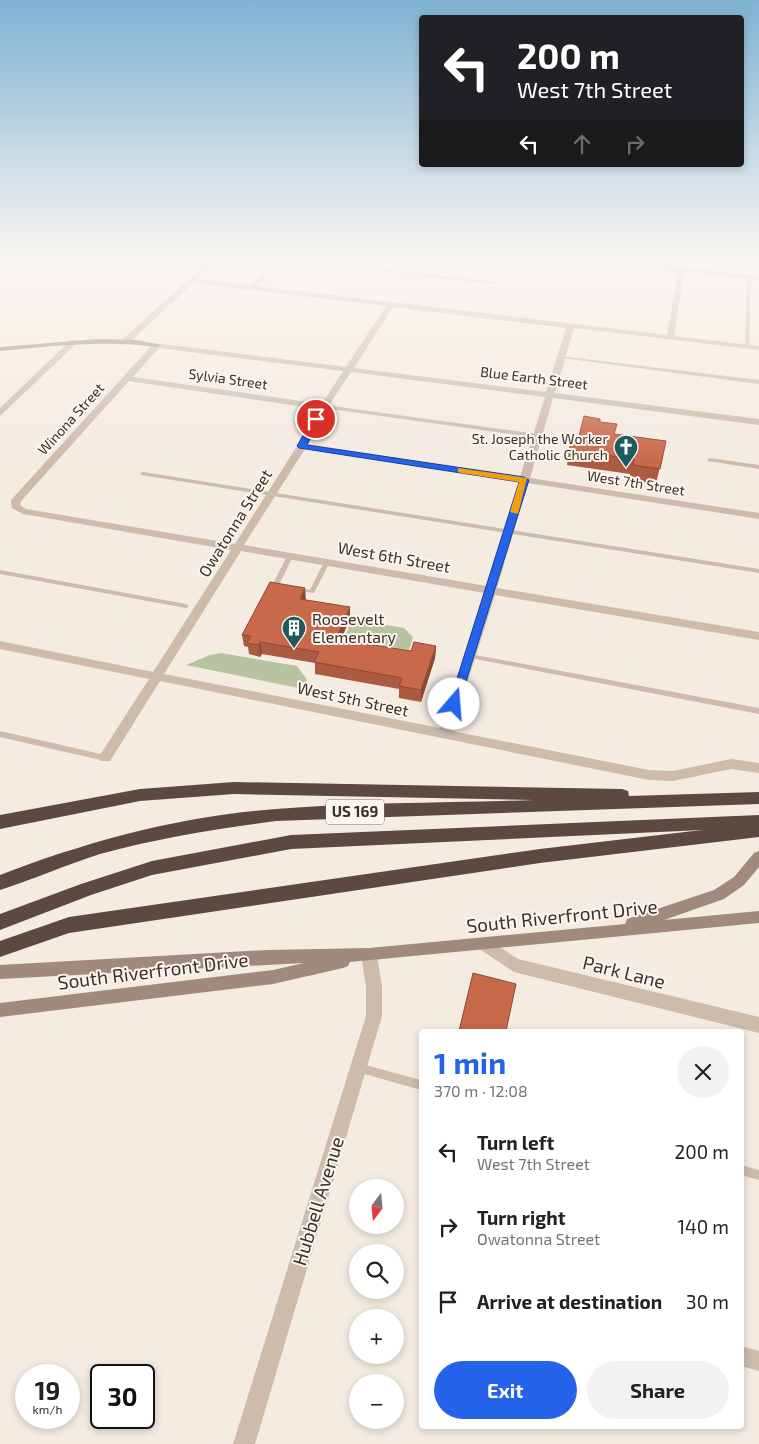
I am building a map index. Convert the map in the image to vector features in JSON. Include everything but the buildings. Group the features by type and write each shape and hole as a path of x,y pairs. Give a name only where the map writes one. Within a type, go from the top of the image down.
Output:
{"highway":[{"path":"0,822 140,795 234,788 616,794 700,802"},
{"name":"US 169","path":"0,883 86,850 138,836 223,821 276,815 700,802 759,798"},
{"name":"US 169","path":"0,922 87,889 152,868 291,842 713,829 759,821"},
{"path":"0,949 69,925 713,829 759,830"}],"main road":[{"path":"0,349 74,342 127,340 157,344"},
{"path":"606,932 719,895 739,881 759,857"},
{"name":"South Riverfront Drive","path":"0,972 267,957 369,955 759,917"},
{"name":"South Riverfront Drive","path":"0,1010 273,977 369,955"}],"street":[{"path":"127,340 141,327"},
{"name":"Owatonna Street","path":"105,758 302,446 316,419 376,327"},
{"path":"444,735 509,532 570,327"},
{"path":"583,327 759,348"},
{"path":"670,337 672,327"},
{"path":"0,413 74,342"},
{"name":"Blue Earth Street","path":"157,344 759,422"},
{"name":"Winona Street","path":"23,511 15,506 16,500 157,344"},
{"name":"Sylvia Street","path":"126,378 325,407"},
{"name":"West 7th Street","path":"302,446 759,516"},
{"name":"West 6th Street","path":"23,511 759,636"},
{"name":"West 5th Street","path":"0,645 649,775 680,775 731,764 759,768"},
{"name":"Park Lane","path":"486,945 514,965 755,1024"},
{"name":"Hubbell Avenue","path":"244,1444 374,1016 374,987 369,955"},
{"path":"744,1357 759,1362"}],"lane":[{"path":"746,346 747,327"},
{"path":"562,357 759,382"},
{"path":"325,407 538,436"},
{"path":"710,460 759,467"},
{"path":"143,474 759,571"},
{"path":"290,556 275,586 312,592 327,562"},
{"path":"0,572 186,606"},
{"path":"470,656 759,711"},
{"path":"0,734 105,758"},
{"path":"358,1068 419,1084"},
{"path":"744,1171 759,1175"}],"green space":[{"path":"352,619 404,628 413,637 409,650 344,639"},
{"path":"221,653 297,666 307,680 303,689 186,665 210,655"}],"slow traffic":[{"path":"461,470 524,480 515,512"}],"place":[{"name":"St. Joseph the Worker Catholic Church","path":"626,468"},
{"name":"Roosevelt Elementary","path":"294,649"}],"route":[{"path":"316,419 302,446 524,480 454,704"}]}
